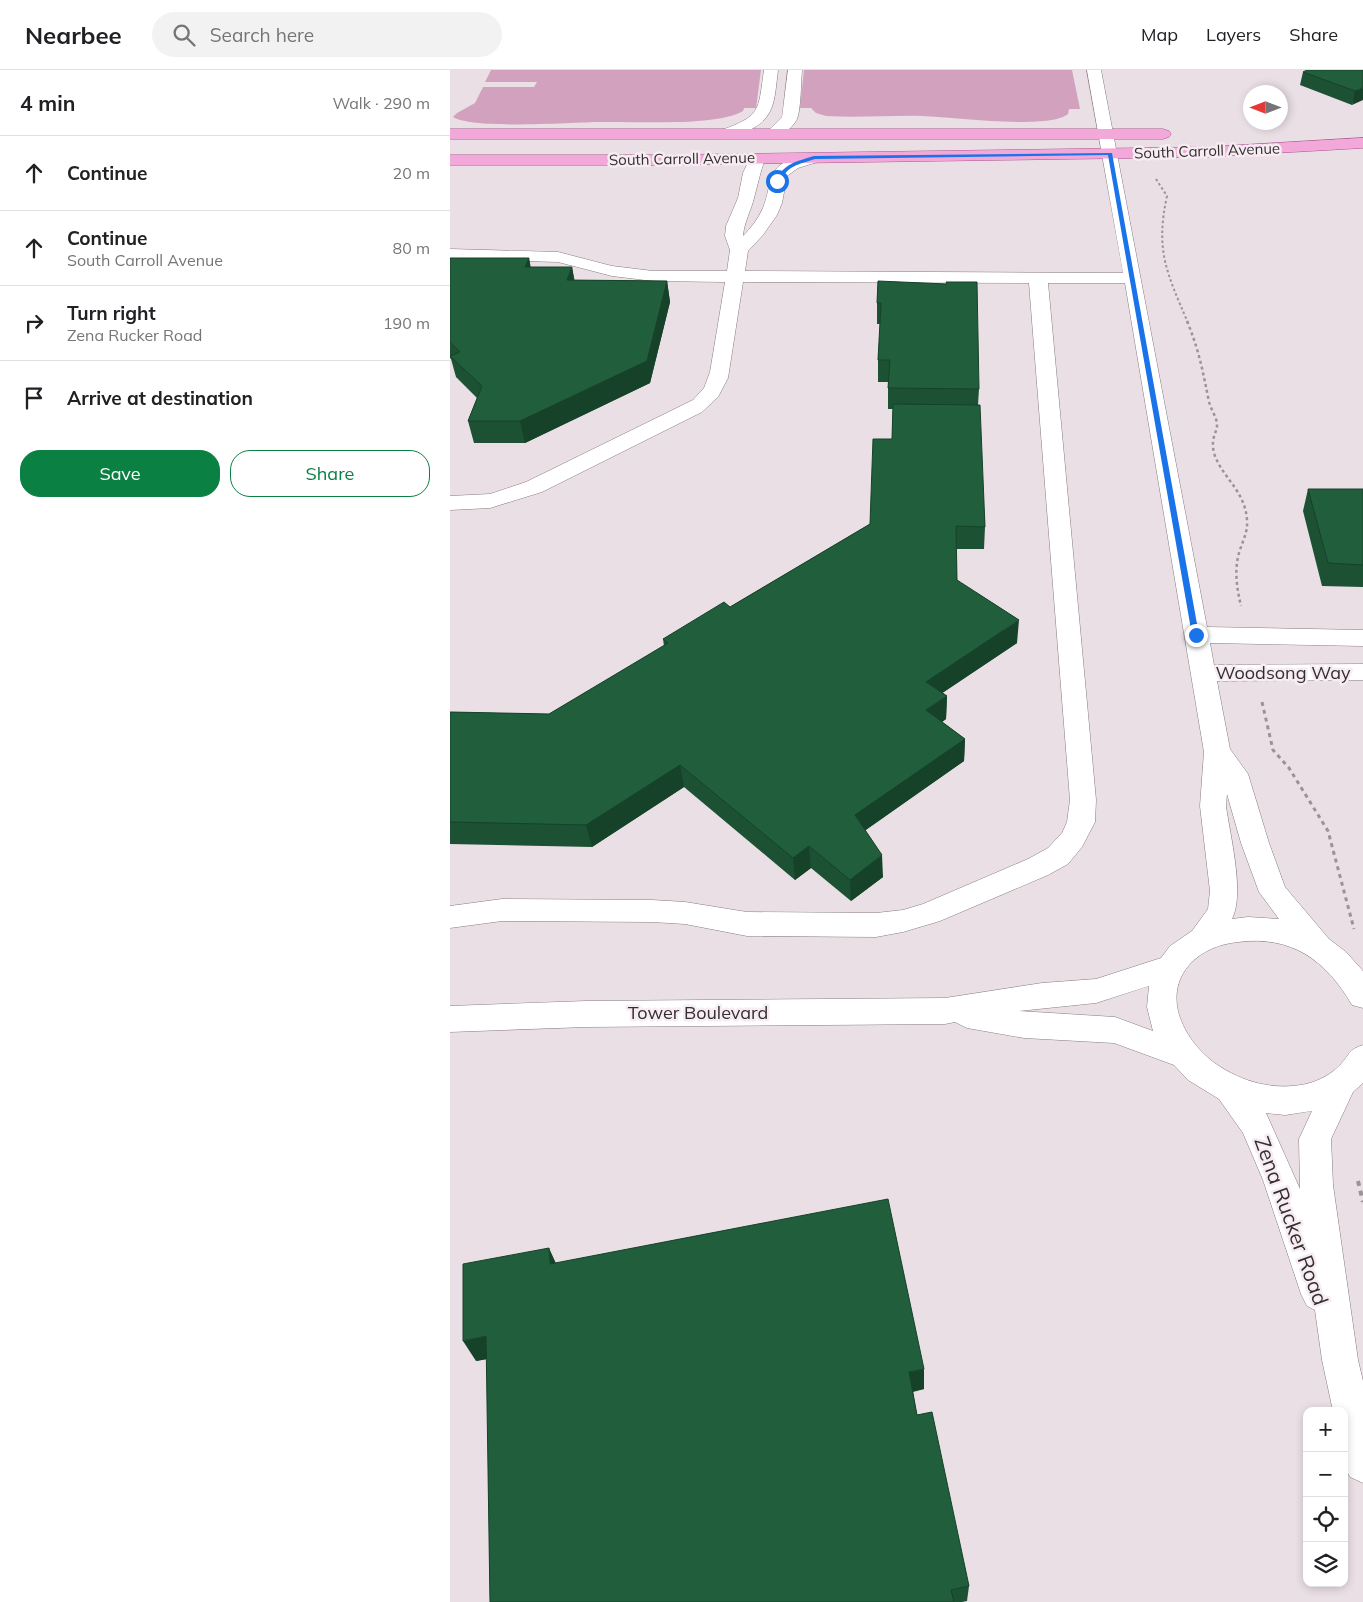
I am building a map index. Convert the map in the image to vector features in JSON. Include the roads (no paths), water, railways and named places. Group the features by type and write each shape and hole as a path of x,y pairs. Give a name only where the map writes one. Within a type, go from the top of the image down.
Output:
{"main road":[{"path":"614,160 734,147 753,142 774,133"},
{"name":"South Carroll Avenue","path":"1258,134 1363,133"},
{"name":"South Carroll Avenue","path":"450,134 912,134 1108,144 1206,152 1363,143"},
{"path":"757,159 764,153 784,143 808,138 912,134"},
{"name":"South Carroll Avenue","path":"450,160 814,158 1108,144 1181,134"}],"street":[{"path":"725,134 760,120 765,111 771,70"},
{"path":"774,133 790,118 795,70"},
{"path":"1094,70 1217,752 1214,806 1224,891 1222,911 1204,937"},
{"path":"739,250 758,229 771,210 777,181 782,172 790,165 814,158"},
{"path":"450,503 490,501 534,487 695,408 709,397 717,385 720,372 739,250 734,236 735,226 746,198 751,173 757,159"},
{"path":"450,254 558,257 612,271 643,276 1133,278"},
{"path":"450,917 502,910 652,910 684,913 747,924 876,925 903,921 930,913 1038,867 1058,856 1072,840 1081,822 1083,800 1038,278"},
{"name":"Woodsong Way","path":"1196,635 1363,638"},
{"name":"Woodsong Way","path":"1202,673 1363,672"},
{"path":"1217,752 1235,774 1255,843 1273,892 1320,948 1355,981 1363,996"},
{"path":"1320,948 1298,937 1274,930 1250,928 1227,930 1204,937 1185,950 1171,967 1163,986 1162,1009 1168,1032 1183,1054 1204,1074 1230,1089 1259,1098 1290,1101 1317,1096 1341,1084 1359,1067 1363,1058"},
{"name":"Tower Boulevard","path":"450,1019 586,1014 945,1012 1042,995 1096,991 1171,967"},
{"name":"Tower Boulevard","path":"945,1012 1024,1025 1115,1030 1183,1054"},
{"name":"Zena Rucker Road","path":"1341,1084 1315,1139 1316,1185 1340,1360 1363,1464"},
{"name":"Zena Rucker Road","path":"1230,1089 1255,1124 1280,1180 1340,1360"}]}
